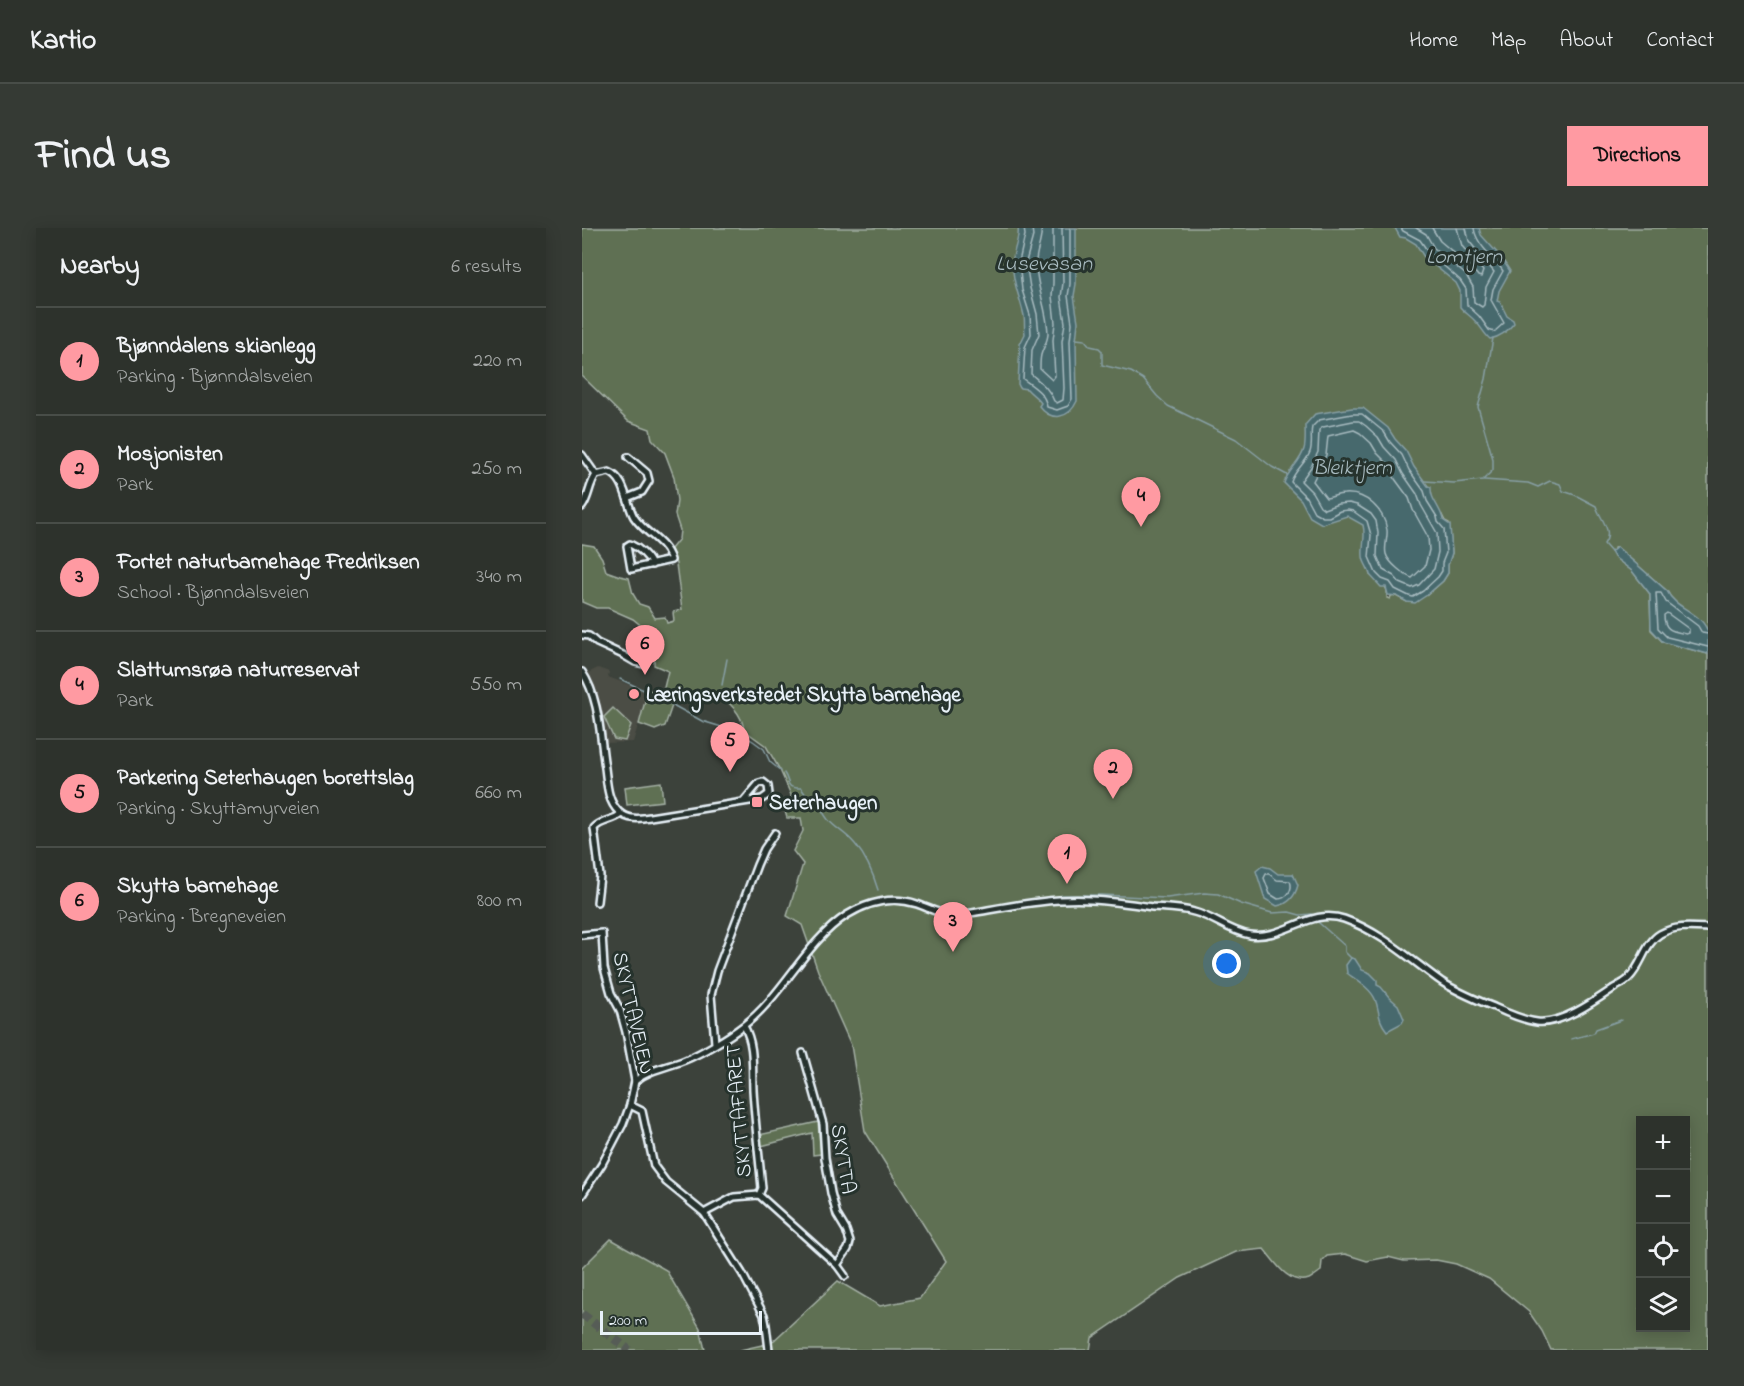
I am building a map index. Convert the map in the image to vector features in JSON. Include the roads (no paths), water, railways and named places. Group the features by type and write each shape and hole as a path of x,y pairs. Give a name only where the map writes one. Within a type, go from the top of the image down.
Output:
{"street":[{"path":"582,455 596,475"},
{"path":"627,498 642,492 649,481 647,473 628,457"},
{"path":"582,507 596,475 606,472 615,474 631,512 637,521 664,546 671,560 652,565 632,569 626,550 630,544 649,559 652,565"},
{"path":"582,635 589,636 597,643 643,664"},
{"path":"582,672 594,700 610,796 614,807 621,814 641,819 743,802 765,798 770,792 768,786 763,782 759,783 743,802"},
{"path":"597,902 600,876 594,828 621,814"},
{"path":"715,1043 711,995 717,971 757,865 764,849 776,833"},
{"path":"635,1082 643,1075 688,1059 744,1026 775,994 833,925 865,906 880,901 896,900 915,903 935,913 949,915 1059,900 1098,900 1191,910 1237,932 1255,936 1319,916 1334,916 1368,930 1461,993 1514,1016 1539,1022 1554,1020 1571,1013 1629,978 1653,939 1662,932 1679,927 1708,928"},
{"name":"SKYTTAVEIEN","path":"582,935 602,933 604,968 626,1032 635,1082 630,1104 610,1148 582,1195"},
{"name":"SKYTTAFARET","path":"744,1026 748,1034 753,1064 762,1188 759,1195"},
{"name":"SKYTTA","path":"803,1053 823,1124 825,1158 831,1193 837,1215 850,1242 837,1265"},
{"path":"630,1104 642,1111 652,1159 660,1175 704,1214 742,1273 758,1302 766,1324 769,1350"},
{"name":"SKYTTAFARET","path":"704,1214 734,1197 759,1195 837,1265 845,1276"}],"water":[{"name":"Lusevasan","path":"1018,228 1076,228 1074,296 1078,322 1077,401 1065,415 1054,416 1044,411 1039,406 1041,403 1038,399 1027,389 1020,388 1018,384 1020,344 1025,334 1024,316 1013,267"},
{"name":"Lomtjern","path":"1395,228 1479,228 1481,235 1510,271 1499,291 1497,301 1500,302 1507,316 1513,320 1512,326 1490,339 1460,307 1460,291 1456,283 1424,257 1416,244 1400,237"},
{"name":"Bleiktjern","path":"1363,408 1388,428 1406,451 1414,467 1431,487 1432,496 1443,520 1450,525 1452,553 1448,573 1443,581 1415,603 1388,595 1386,587 1381,587 1370,575 1363,559 1363,525 1347,516 1322,524 1310,517 1301,500 1284,483 1302,454 1305,444 1305,425 1315,414"},
{"path":"1617,547 1667,591 1676,602 1701,621 1708,633 1708,654 1663,642 1651,629 1650,594 1632,571 1614,557 1611,552"},
{"path":"1262,866 1278,874 1293,874 1298,885 1288,902 1277,906 1265,899 1256,871"},
{"path":"1351,958 1355,959 1362,970 1370,973 1377,980 1377,985 1398,1005 1404,1019 1402,1023 1387,1031 1373,995 1347,973 1346,965"}],"waterway":[{"path":"1425,481 1454,483 1483,480 1493,470 1493,459 1478,407 1486,379 1493,338"},
{"path":"1076,339 1085,340 1090,346 1099,348 1102,351 1102,365 1131,372 1143,379 1168,406 1236,439 1272,467 1287,475"},
{"path":"1484,480 1528,483 1538,487 1550,481 1560,484 1563,491 1596,506 1608,534 1604,544 1611,552"},
{"path":"722,685 727,659"},
{"path":"620,679 665,702"},
{"path":"669,703 702,721 735,731 753,741 764,749 770,762 781,771"},
{"path":"784,773 790,786 801,788 806,795 819,801 830,822 855,844 869,866 878,890"},
{"path":"1062,895 1167,898 1204,893 1218,894 1272,913 1312,914"},
{"path":"1317,920 1345,946 1345,952 1351,958"},
{"path":"1571,1039 1594,1033 1596,1029 1621,1020"}],"tunnel":[{"path":"582,1314 629,1350"}],"place":[{"name":"Slattumsrøa naturreservat","path":"1141,527"},
{"name":"Skytta barnehage","path":"645,675"},
{"name":"Læringsverkstedet Skytta barnehage","path":"634,694"},
{"name":"Parkering Seterhaugen borettslag","path":"730,772"},
{"name":"Mosjonisten","path":"1113,799"},
{"name":"Seterhaugen","path":"757,802"},
{"name":"Bjønndalens skianlegg","path":"1067,884"},
{"name":"Fortet naturbarnehage Fredriksen","path":"953,952"}]}
